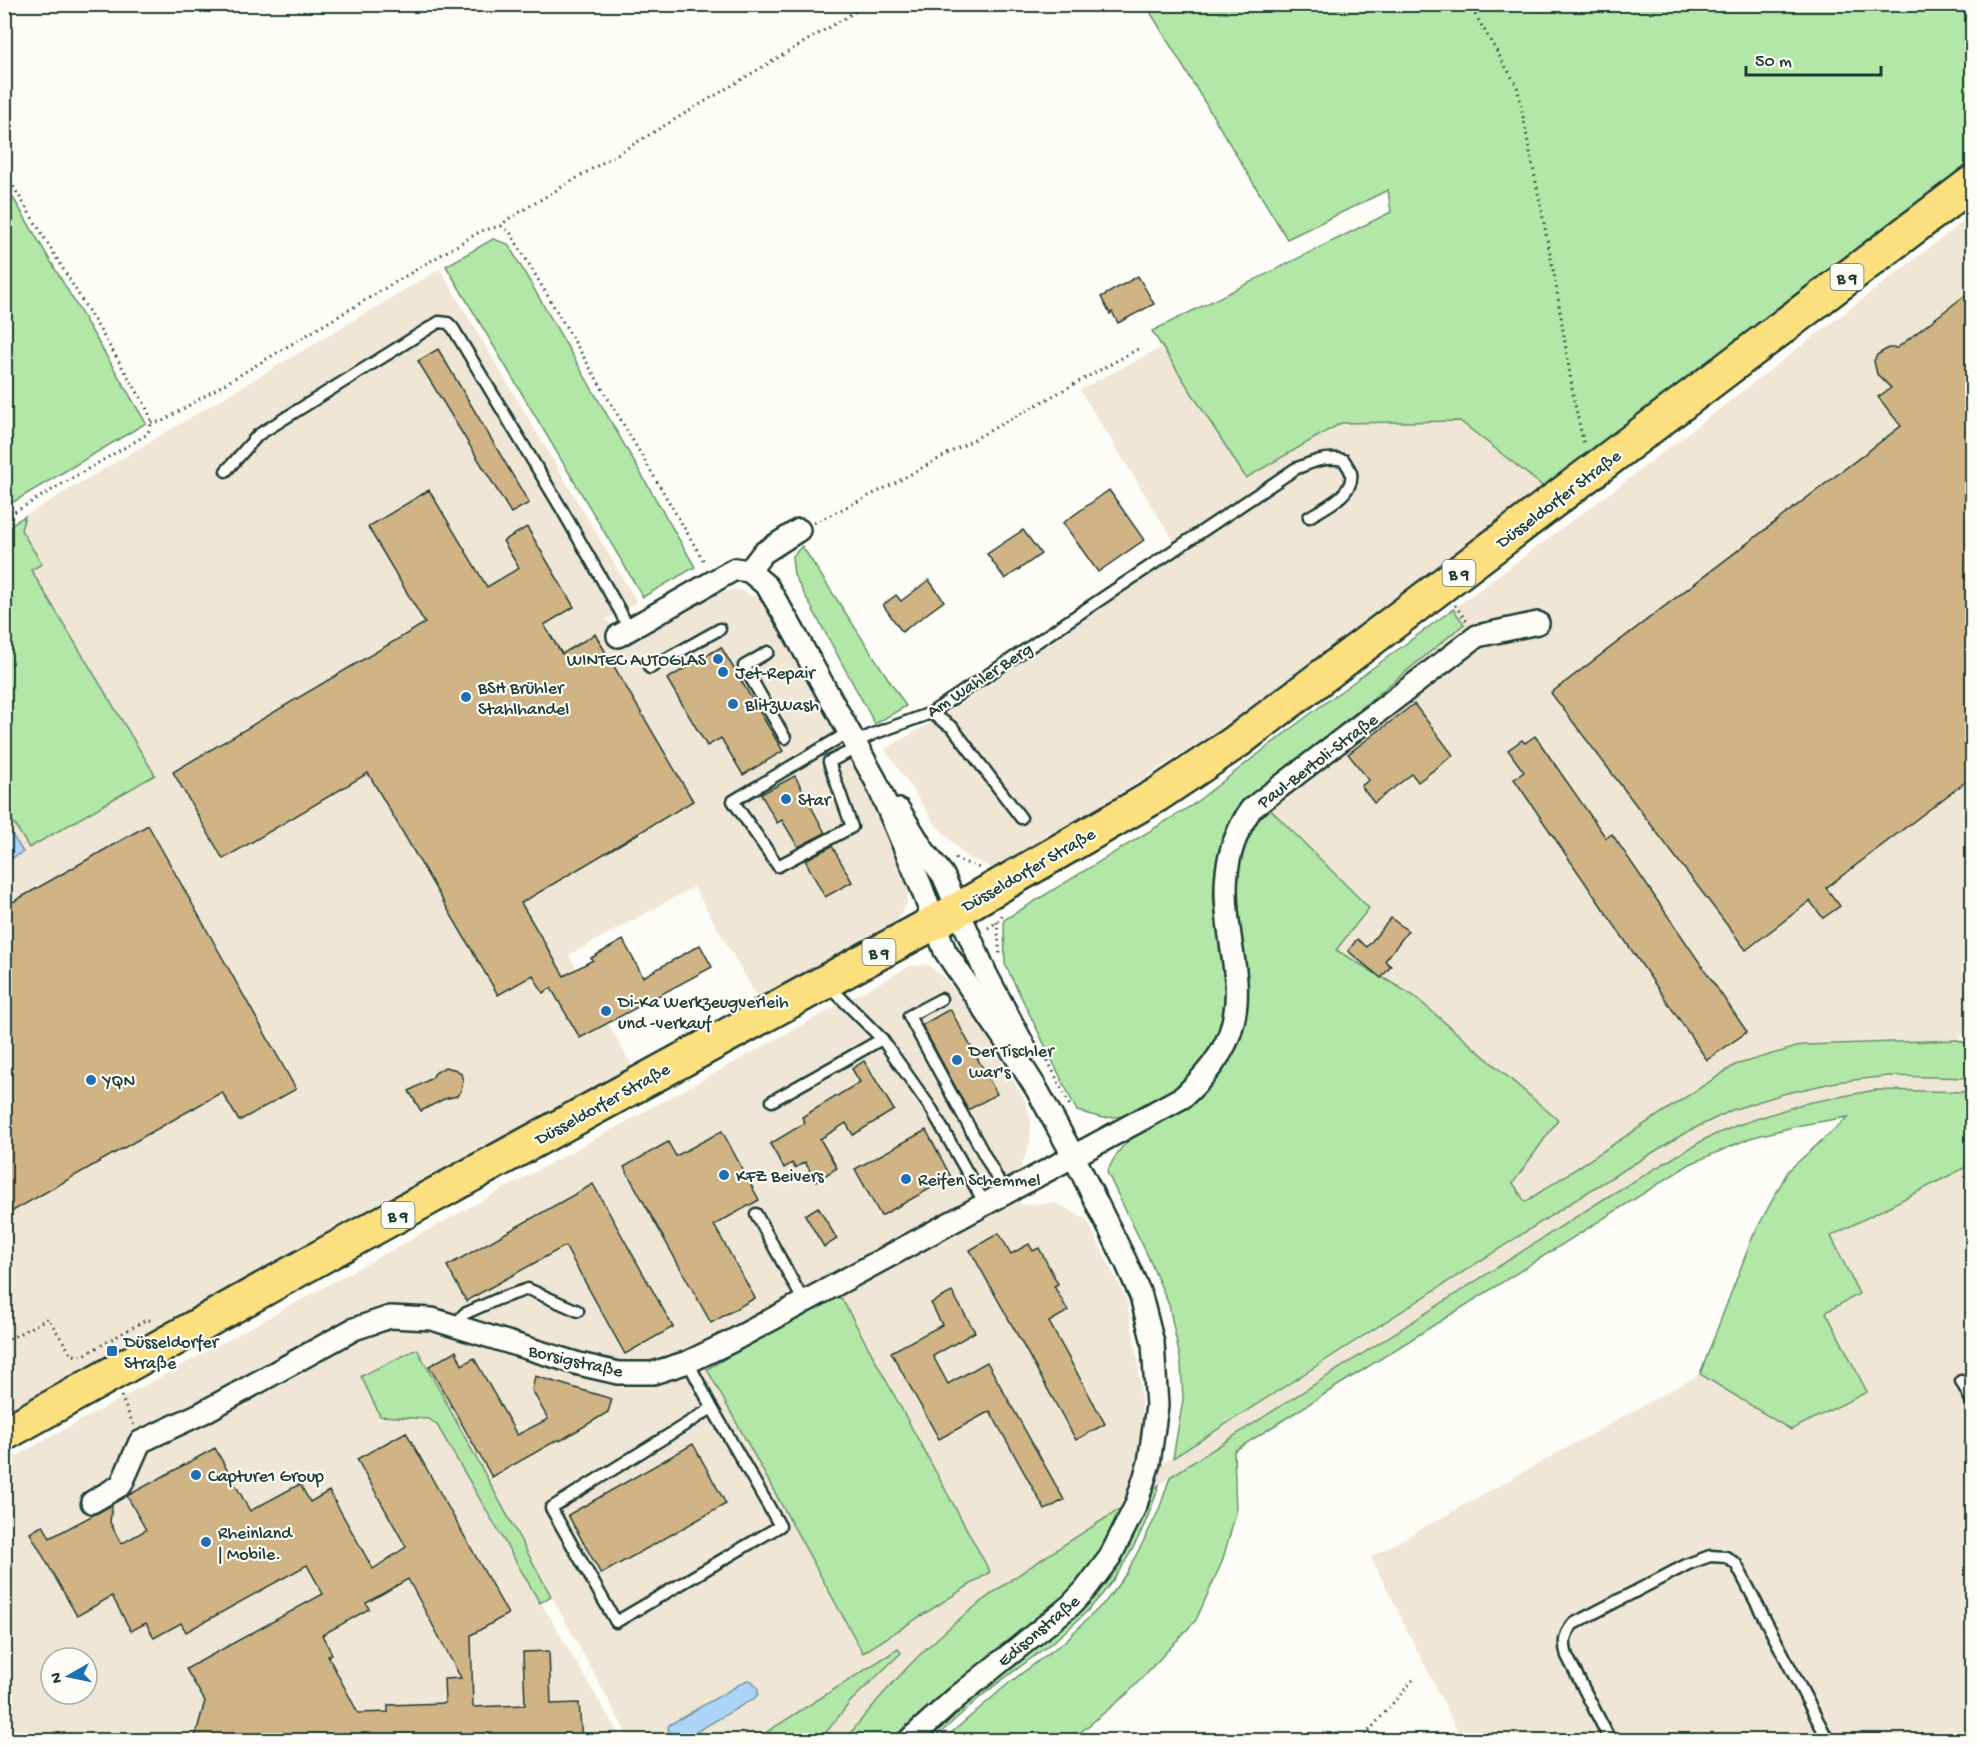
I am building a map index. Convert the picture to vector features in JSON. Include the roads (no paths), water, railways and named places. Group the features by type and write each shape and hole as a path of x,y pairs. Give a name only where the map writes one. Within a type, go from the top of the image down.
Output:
{"main road":[{"name":"Düsseldorfer Straße","path":"4,1434 994,889 1157,795 1236,742 1972,183"}],"street":[{"path":"749,571 763,553 799,530"},
{"path":"623,633 735,569 749,571 767,586 876,781 921,886 946,915"},
{"name":"Paul-Bertoli-Straße","path":"1082,1152 1183,1097 1200,1081 1224,1045 1233,1024 1237,999 1225,880 1231,847 1251,810 1477,636 1538,623"},
{"path":"876,781 902,814 924,851 943,875 946,915"},
{"name":"Edisonstraße","path":"946,915 945,951 1036,1088 1082,1152"},
{"name":"Edisonstraße","path":"909,1740 957,1697 1056,1618 1085,1590 1110,1557 1144,1485 1155,1433 1157,1406 1153,1343 1141,1296 1082,1152 969,938 946,915"},
{"name":"Borsigstraße","path":"92,1502 121,1485 140,1442 202,1413 333,1340 374,1321 390,1317 432,1319 579,1364 618,1373 653,1373 688,1362 730,1342 1082,1152"}],"lane":[{"path":"226,471 258,435 439,322 448,323 561,507 620,611 623,633"},
{"name":"Am Wahler Berg","path":"854,741 931,713 1295,469 1317,460 1332,458 1344,460 1350,472 1349,488 1309,517"},
{"path":"650,668 720,629"},
{"path":"768,652 744,666 785,738"},
{"path":"931,713 953,728 1021,818"},
{"path":"854,741 829,762 852,827 778,866 733,801 854,741"},
{"path":"825,982 882,1039 932,1110 985,1204"},
{"path":"941,999 909,1016 1005,1194"},
{"path":"772,1101 882,1039"},
{"path":"756,1214 804,1302"},
{"path":"454,1327 465,1314 528,1289 578,1311"},
{"path":"688,1362 780,1526 616,1622 551,1508 712,1408"},
{"path":"1961,1381 1972,1402"},
{"path":"1610,1740 1567,1656 1563,1644 1567,1632 1573,1624 1688,1564 1710,1556 1726,1557 1736,1564 1828,1740"}],"water":[{"path":"4,822 23,852 5,862 4,862"},
{"path":"747,1680 752,1681 758,1689 755,1698 682,1740 673,1740 668,1729 669,1725"}],"place":[{"name":"WINTEC AUTOGLAS","path":"718,659"},
{"name":"Jet-Repair","path":"723,672"},
{"name":"BSH Brühler Stahlhandel","path":"466,697"},
{"name":"BlitzWash","path":"733,704"},
{"name":"Star","path":"786,799"},
{"name":"Di-Ka Werkzeugverleih und -verkauf","path":"606,1011"},
{"name":"Der Tischler war's","path":"957,1060"},
{"name":"YQN","path":"91,1080"},
{"name":"KFZ Beivers","path":"724,1175"},
{"name":"Reifen Schemmel","path":"906,1179"},
{"name":"Düsseldorfer Straße","path":"112,1351"},
{"name":"Capture1 Group","path":"196,1475"},
{"name":"Rheinland | Mobile.","path":"206,1542"}]}
